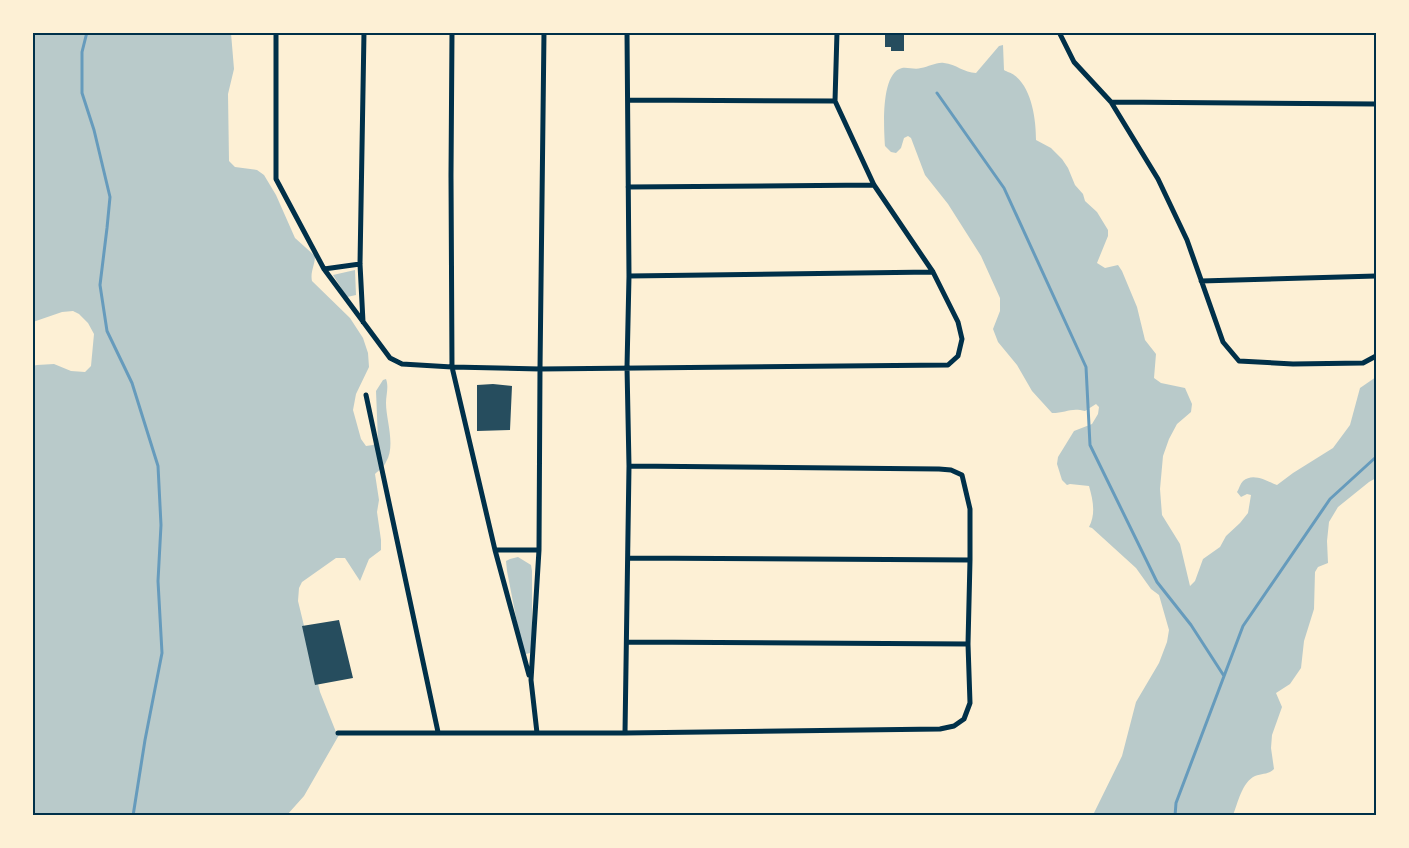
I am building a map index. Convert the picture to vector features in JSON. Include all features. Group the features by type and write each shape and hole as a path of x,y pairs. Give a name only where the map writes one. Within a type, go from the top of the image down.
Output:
{"street":[{"path":"276,32 276,179 324,270 390,358 402,364 452,368 948,365 958,356 962,339 958,322 933,272 874,185 835,101 837,32"},
{"path":"363,323 360,264 364,32"},
{"path":"452,32 452,368 494,550 531,680 537,733"},
{"path":"531,680 539,550 544,32"},
{"path":"625,733 629,558 627,32"},
{"path":"1059,32 1074,62 1111,102 1158,178 1186,240 1223,342 1239,361 1293,364 1363,363 1376,356"},
{"path":"628,100 835,101"},
{"path":"1111,102 1376,104"},
{"path":"628,187 874,185"},
{"path":"324,270 360,264"},
{"path":"629,276 933,272"},
{"path":"1201,281 1376,276"},
{"path":"366,395 438,732"},
{"path":"338,733 625,733 940,729 954,726 964,719 970,703 968,644 970,509 962,475 951,470 939,469 629,466"},
{"path":"494,550 539,550"},
{"path":"629,558 970,560"},
{"path":"626,642 968,644"}],"shaded area":[{"path":"33,33 231,33 234,69 228,94 229,161 235,167 257,170 264,175 276,195 295,238 315,256 312,281 350,318 363,338 368,353 369,367 356,394 353,410 361,439 366,446 373,445 378,441 376,391 383,380 386,379 387,382 386,410 390,433 389,456 383,467 375,474 379,500 377,512 381,550 369,559 360,581 345,558 336,558 302,582 299,588 298,601 320,692 336,732 339,735 304,796 287,815 33,815 32,366 54,364 71,371 85,372 91,366 94,334 88,323 73,311 62,312 33,322"},
{"path":"1003,45 1004,70 1013,74 1020,81 1029,96 1034,114 1036,140 1051,148 1062,159 1075,185 1083,194 1085,201 1097,212 1108,230 1108,236 1097,263 1105,268 1118,265 1122,271 1137,307 1145,340 1156,354 1154,378 1161,383 1185,388 1192,404 1191,412 1177,424 1169,439 1163,456 1160,489 1162,515 1180,544 1190,586 1195,581 1203,559 1220,547 1226,536 1248,513 1251,495 1247,494 1241,497 1237,492 1243,481 1247,478 1256,477 1277,485 1333,448 1350,425 1360,388 1376,377 1376,478 1338,507 1329,522 1327,541 1328,563 1318,567 1315,572 1314,609 1304,641 1301,668 1290,684 1276,693 1282,707 1272,735 1271,748 1274,769 1255,776 1247,783 1233,815 1093,815 1122,756 1136,702 1159,663 1167,642 1169,630 1159,595 1151,589 1136,568 1089,527 1093,512 1093,502 1089,486 1067,485 1062,480 1057,464 1058,457 1074,431 1092,424 1098,414 1099,407 1096,404 1085,411 1076,410 1052,413 1032,391 1017,365 998,342 993,329 1000,311 1000,298 981,256 948,204 925,175 911,138 908,136 904,138 901,148 896,153 891,152 885,146 885,103 890,80 895,72 902,68 919,69 941,63 976,73 999,46"},
{"path":"355,270 356,295 347,297 333,275"},
{"path":"518,557 531,565 532,571 532,646 530,653 526,654 522,648 506,561"}],"building":[{"path":"885,32 904,33 904,51 891,51 891,47 885,47"},
{"path":"477,385 512,386 510,430 477,431"},
{"path":"339,620 353,678 315,685 302,626"}],"waterway":[{"path":"87,32 82,52 82,93 94,130 110,197 100,285 107,331 132,383 158,466 161,525 158,581 162,653 133,816"},
{"path":"937,93 1004,188 1086,367 1090,445 1157,582 1191,625 1224,676"},
{"path":"1175,816 1176,803 1243,626 1330,499 1376,457"}]}
